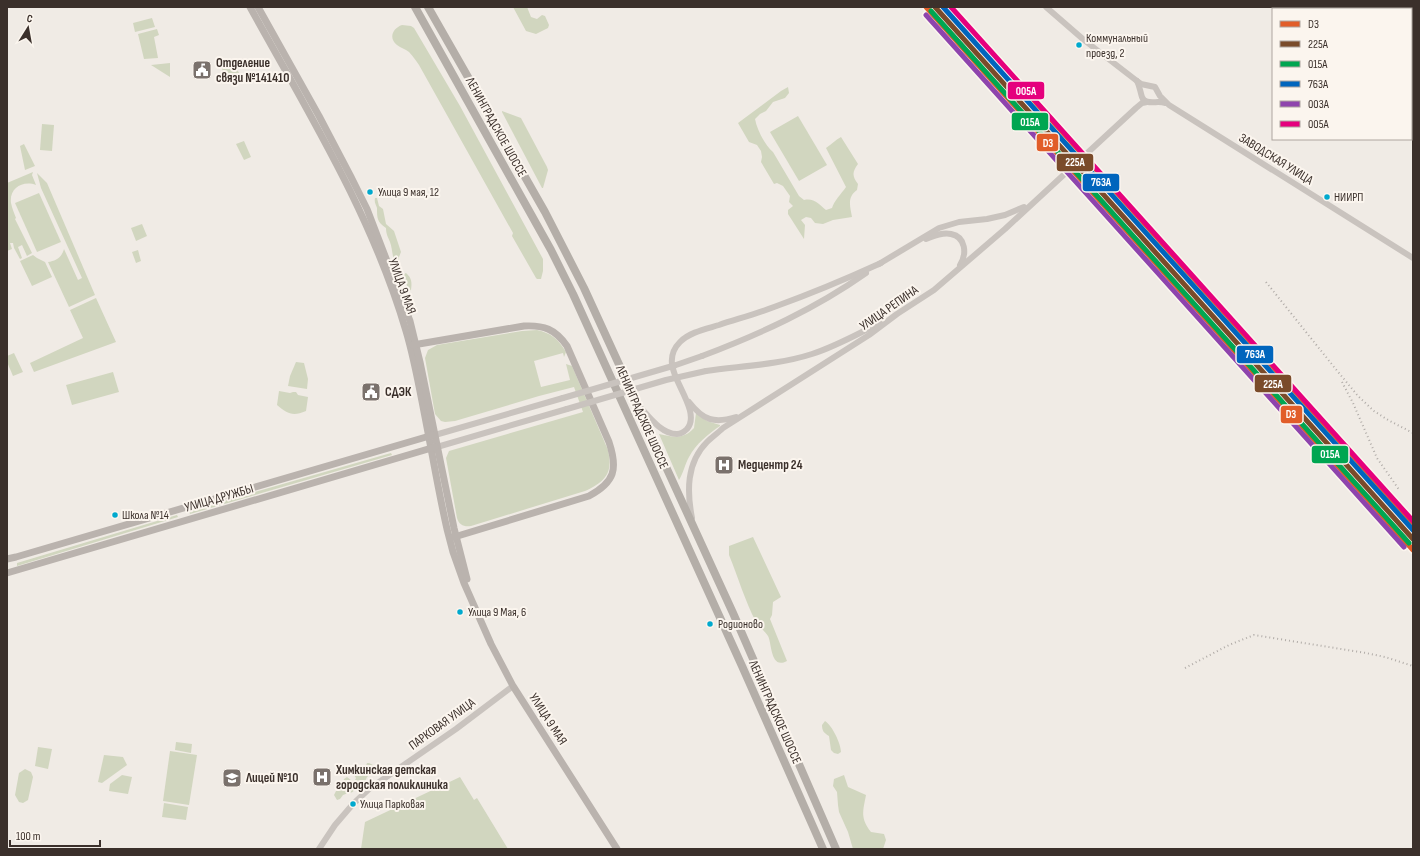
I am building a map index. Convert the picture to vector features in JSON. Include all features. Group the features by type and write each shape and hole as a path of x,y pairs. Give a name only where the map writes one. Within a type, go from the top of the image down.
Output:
{"highway":[{"name":"ЛЕНИНГРАДСКОЕ ШОССЕ","path":"415,7 551,250 573,294 742,666 823,849"},
{"name":"ЛЕНИНГРАДСКОЕ ШОССЕ","path":"428,7 560,240 594,309 733,613 836,849"}],"main road":[{"name":"УЛИЦА 9 МАЯ","path":"250,7 324,140 361,212 413,345"},
{"name":"УЛИЦА 9 МАЯ","path":"258,7 319,116 367,209 410,321 413,345 460,574 491,644 513,686 616,849"},
{"path":"413,345 524,326 540,326 555,332 561,337 567,346 614,456 614,468 608,482 600,490 589,496 452,538"},
{"name":"УЛИЦА ДРУЖБЫ","path":"7,559 16,558 432,435"},
{"name":"УЛИЦА ДРУЖБЫ","path":"7,573 434,448"}],"street":[{"path":"1046,7 1084,40 1141,84 1155,87 1158,92 1158,97 1149,102 1142,95 1137,81"},
{"path":"1142,95 1145,87 1150,86"},
{"name":"ЗАВОДСКАЯ УЛИЦА","path":"1158,92 1164,101 1413,258"},
{"name":"УЛИЦА РЕПИНА","path":"1136,108 1140,103 1142,95"},
{"name":"ЗАВОДСКАЯ УЛИЦА","path":"1149,102 1160,101 1169,104"},
{"name":"УЛИЦА РЕПИНА","path":"694,529 689,502 688,486 694,460 706,442 723,428 869,335 897,314 934,290 954,274 1136,108 1142,103 1149,102"},
{"path":"432,435 676,365 702,356 773,327 810,308 848,286 880,263 909,245 944,226 1013,213 1032,202"},
{"path":"909,245 937,234 951,234 955,236 963,243 965,255 964,260 954,274"},
{"path":"635,401 651,420 661,428 676,434 681,434 690,424 690,414 686,399 674,376 672,363 673,351 676,346 688,336 773,308 839,282 880,263"},
{"path":"434,448 666,380 706,371 767,364 811,354 831,347 897,314"},
{"path":"686,399 699,414 710,420 722,421 744,415"},
{"name":"ПАРКОВАЯ УЛИЦА","path":"319,849 339,820 353,804 370,789 445,737 513,686"}],"green space":[{"path":"513,7 527,7 531,17 537,19 542,15 545,16 549,25 548,28 536,34 526,31"},
{"path":"152,18 155,27 135,32 133,23"},
{"path":"402,25 411,26 414,28 460,106 543,259 541,279 536,278 512,236 513,233 419,65 409,52 394,42 392,36 394,31"},
{"path":"157,29 159,35 154,37 158,58 144,59 138,34"},
{"path":"233,62 239,73 223,80 222,67"},
{"path":"170,63 170,77 151,65"},
{"path":"788,87 789,93 785,98 773,102 766,111 755,119 762,137 773,152 799,196 804,200 814,201 826,210 832,208 846,187 826,148 837,139 841,137 858,164 854,174 858,184 857,190 850,199 852,217 833,220 823,224 815,223 811,218 806,217 801,220 805,225 804,239 788,214 788,210 793,206 789,202 790,196 783,186 777,183 774,184 761,162 761,151 757,145 749,142 738,123"},
{"path":"502,111 521,118 548,170 543,188 542,188"},
{"path":"798,116 827,165 799,181 770,132"},
{"path":"42,124 54,125 52,151 40,150"},
{"path":"244,141 251,157 244,160 236,144"},
{"path":"24,144 35,166 25,170 20,146"},
{"path":"33,172 32,175 36,185 26,184 18,186 12,193 11,198 11,205 16,218 15,219 32,253 27,256 22,245 18,247 22,258 20,259 13,243 10,243 12,249 7,251 7,183"},
{"path":"37,173 47,183 95,295 69,307 48,262 54,261 58,258 64,249 78,280 82,278 41,188"},
{"path":"39,193 61,242 37,252 15,203"},
{"path":"375,198 377,198 379,206 383,209 386,224 394,231 401,252 399,263 394,260 386,228 378,220"},
{"path":"142,224 147,236 136,241 131,228"},
{"path":"138,250 141,261 136,263 132,252"},
{"path":"33,255 45,262 52,277 32,286 20,261"},
{"path":"406,273 411,281 411,290 409,291 403,280 403,275"},
{"path":"96,298 116,342 34,372 30,363 83,338 70,310"},
{"path":"537,330 554,337 566,352 564,357 563,353 534,361 541,387 570,380 566,364 572,366 608,450 608,470 603,480 585,491 471,526 464,526 460,524 457,518 446,458 449,451 583,412 574,387 455,421 441,421 435,414 425,358 428,350 437,345 522,331"},
{"path":"14,353 23,372 13,376 7,362 7,356"},
{"path":"296,362 304,363 308,379 307,389 288,386 290,376"},
{"path":"113,372 119,392 72,405 66,385"},
{"path":"279,391 290,393 296,392 298,395 308,397 306,411 293,414 281,408 277,405"},
{"path":"696,413 707,421 720,426 695,448 679,480 659,434 678,437 690,432 694,428"},
{"path":"391,453 392,455 190,514 189,511"},
{"path":"177,515 178,517 17,566 17,563"},
{"path":"753,537 781,597 773,602 772,615 770,619 787,661 781,663 777,662 775,659 768,636 757,624 752,614 729,555 729,546"},
{"path":"825,721 833,730 838,740 841,752 838,754 831,750 829,736 823,730 822,725"},
{"path":"176,742 192,744 191,753 175,750"},
{"path":"38,747 52,749 48,769 35,766"},
{"path":"170,751 197,755 189,805 163,801"},
{"path":"104,755 123,757 127,765 102,783 98,782"},
{"path":"367,763 375,766 374,771 367,777 364,784 356,784 354,791 343,795 337,800 334,795 336,791 342,787 344,779 347,777 352,781 355,780 356,778 352,772 362,767 366,772 369,770 366,766"},
{"path":"25,769 31,772 33,777 28,800 23,803 19,802 15,795 19,773"},
{"path":"122,775 132,777 128,794 109,791 110,784"},
{"path":"844,775 848,787 866,795 863,810 865,823 871,832 884,834 886,840 883,849 853,849 848,832 839,812 837,792 833,786 834,779"},
{"path":"460,777 474,800 477,798 508,849 361,849 365,822"},
{"path":"164,803 188,807 186,820 162,817"}],"railway":[{"path":"1266,282 1358,396 1374,411 1413,433"},
{"path":"1342,382 1353,403 1377,458 1400,491"},
{"path":"1185,668 1229,645 1254,635 1366,653 1385,657 1413,666"}],"transit line":[{"name":"D3","path":"926,7 1413,550"},
{"name":"225А","path":"935,7 1413,539"},
{"name":"763А","path":"943,7 1413,530"},
{"name":"005А","path":"951,7 1413,521"},
{"name":"015А","path":"931,11 1409,543"},
{"name":"003А","path":"926,15 1404,547"},
{"name":"D3","path":"1023,88 1413,523"}],"place":[{"name":"Коммунальный проезд, 2","path":"1079,45"},
{"name":"Отделение связи №141410","path":"202,70"},
{"name":"Улица 9 мая, 12","path":"370,192"},
{"name":"НИИРП","path":"1327,197"},
{"name":"СДЭК","path":"371,392"},
{"name":"Медцентр 24","path":"724,465"},
{"name":"Школа №14","path":"115,515"},
{"name":"Улица 9 Мая, 6","path":"460,612"},
{"name":"Родионово","path":"710,624"},
{"name":"Химкинская детская городская поликлиника","path":"322,777"},
{"name":"Лицей №10","path":"232,778"},
{"name":"Улица Парковая","path":"353,804"}]}
